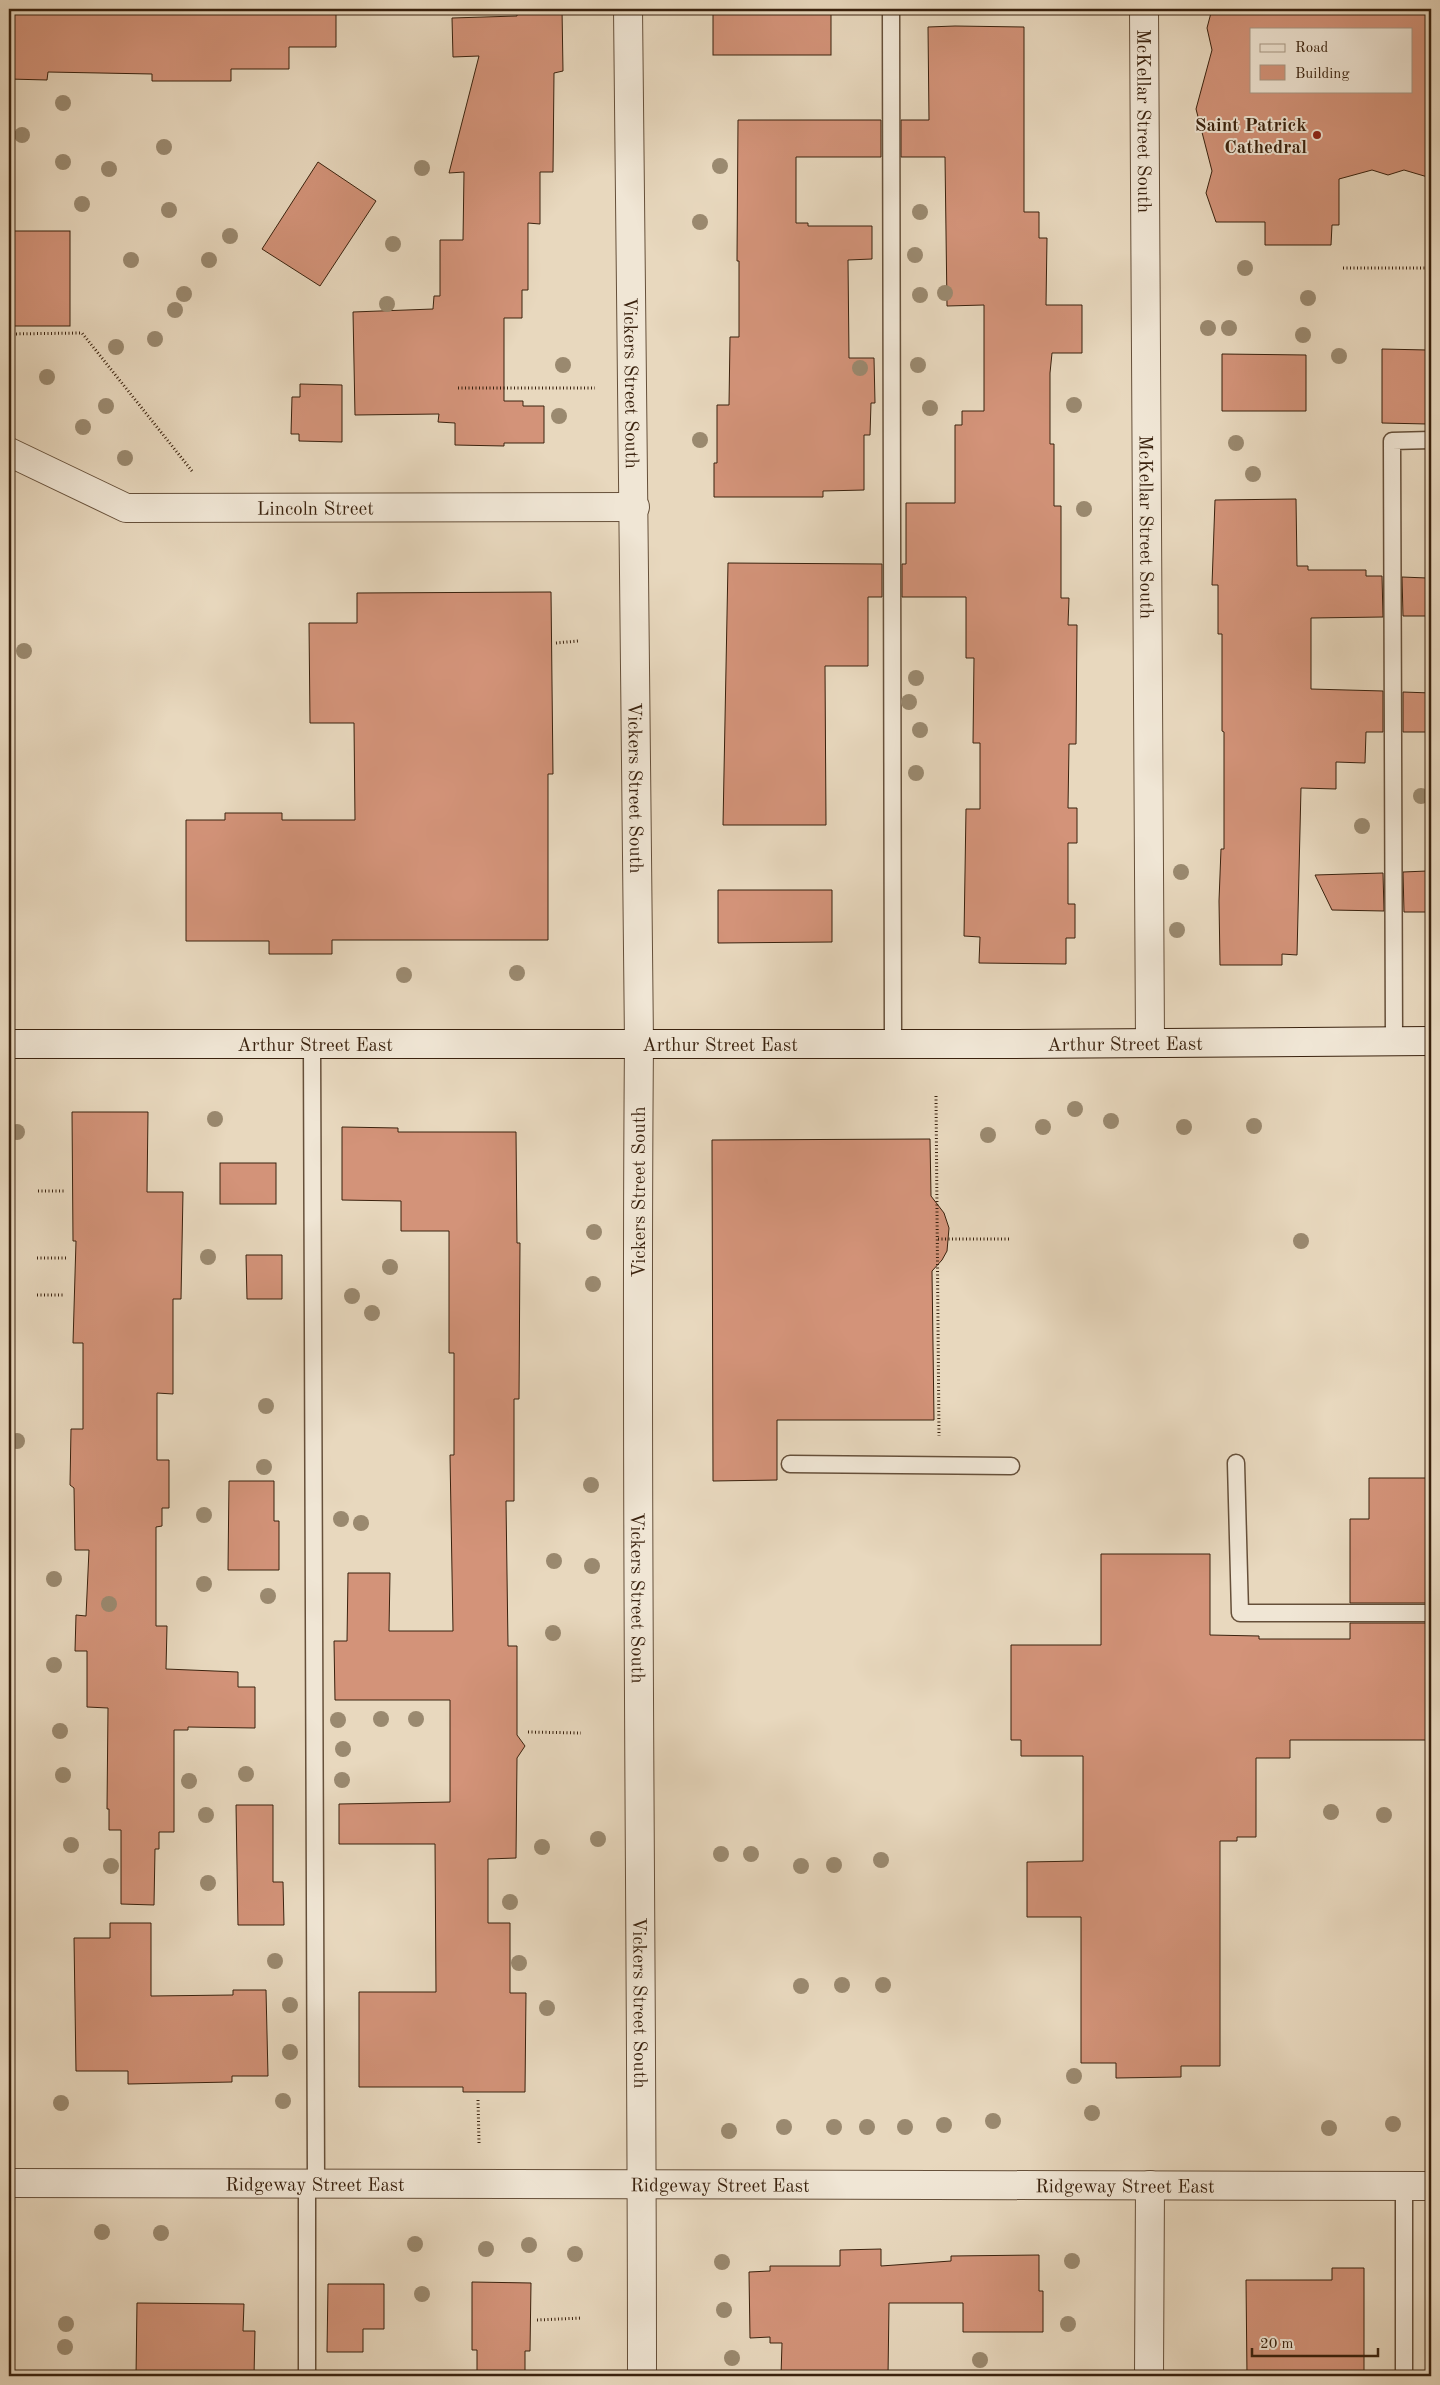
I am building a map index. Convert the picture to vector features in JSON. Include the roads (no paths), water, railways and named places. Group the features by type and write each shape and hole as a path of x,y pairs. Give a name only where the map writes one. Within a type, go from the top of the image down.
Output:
{"street":[{"name":"Vickers Street South","path":"628,9 635,507 639,1044 638,1557 641,1772 642,2376"},
{"name":"McKellar Street South","path":"1144,9 1150,1043"},
{"name":"Lincoln Street","path":"9,452 126,508 635,507"},
{"name":"Arthur Street East","path":"9,1044 893,1044 1431,1041"},
{"name":"Ridgeway Street East","path":"9,2182 1431,2186"},
{"path":"1149,2376 1150,2185"}],"lane":[{"path":"891,9 893,1044"},
{"path":"1394,1041 1392,441 1431,440"},
{"path":"307,2376 311,2182 312,1044"},
{"path":"1236,1463 1240,1613 1431,1614"},
{"path":"790,1464 1011,1466"},
{"path":"1404,2186 1404,2376"}],"place":[{"name":"Saint Patrick Cathedral","path":"1317,135"}]}
